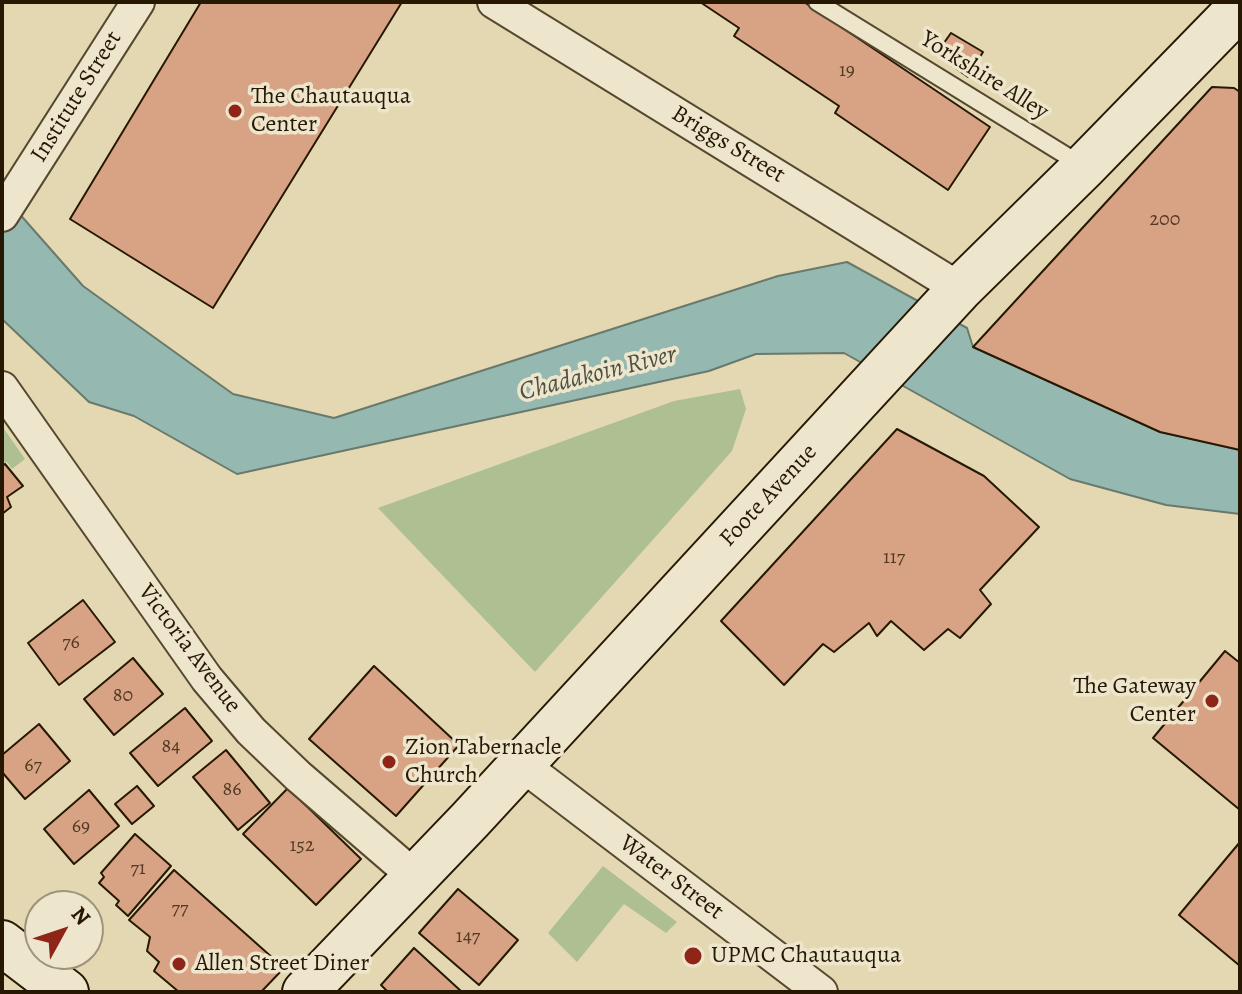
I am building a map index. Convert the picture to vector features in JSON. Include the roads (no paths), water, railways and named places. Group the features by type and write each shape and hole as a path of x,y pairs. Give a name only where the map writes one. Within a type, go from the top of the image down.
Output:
{"street":[{"name":"Institute Street","path":"9,204 138,2"},
{"name":"Briggs Street","path":"494,2 952,297"},
{"name":"Foote Avenue","path":"305,992 470,820 952,297 1085,166 1225,15"},
{"name":"Victoria Avenue","path":"2,388 207,679 251,731 298,776 414,876"},
{"name":"Water Street","path":"521,764 821,992"},
{"path":"2,943 66,992"}],"lane":[{"name":"Yorkshire Alley","path":"817,2 1085,166"}],"water":[{"name":"Chadakoin River","path":"2,194 83,286 233,394 334,418 778,276 847,262 967,328 973,347 1160,432 1240,450 1240,514 1166,505 1070,479 844,353 756,354 709,371 237,474 134,416 89,402 2,319"}],"place":[{"name":"The Chautauqua Center","path":"235,111"},
{"name":"The Gateway Center","path":"1212,701"},
{"name":"Zion Tabernacle Church","path":"389,762"},
{"name":"UPMC Chautauqua","path":"693,956"},
{"name":"Allen Street Diner","path":"179,964"}]}
